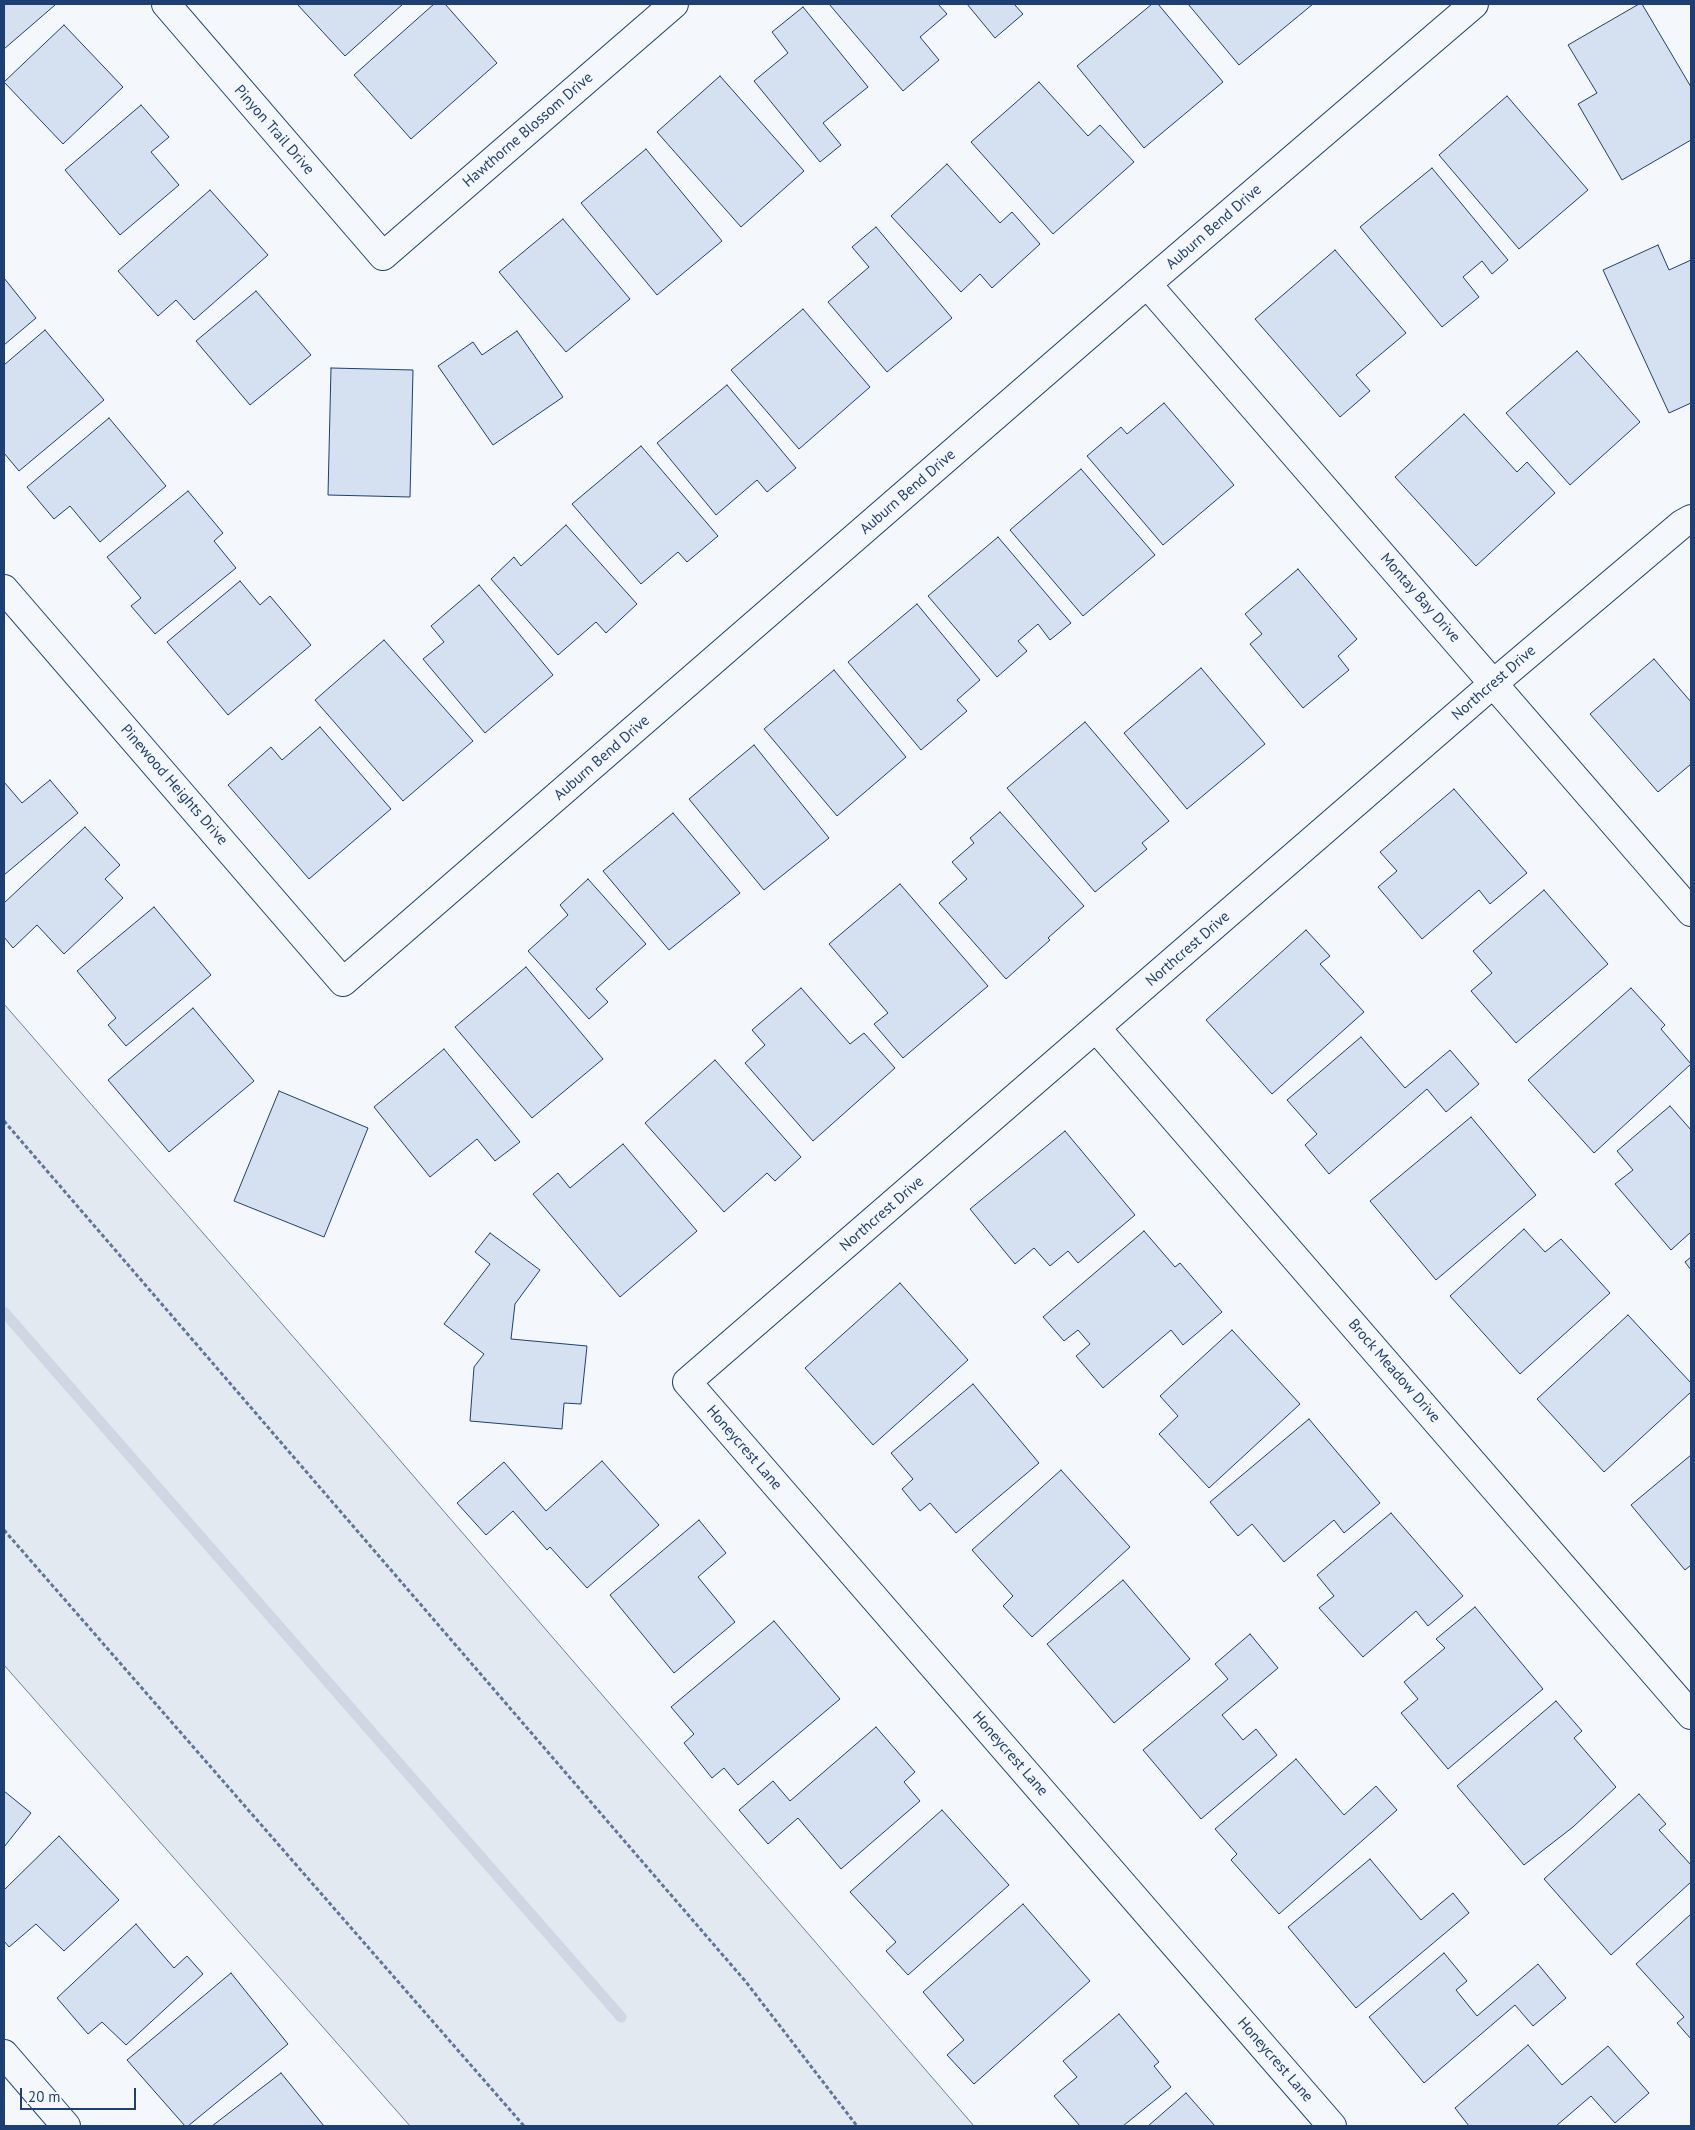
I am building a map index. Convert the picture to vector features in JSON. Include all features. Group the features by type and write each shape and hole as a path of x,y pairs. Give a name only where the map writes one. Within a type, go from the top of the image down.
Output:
{"street":[{"name":"Pinyon Trail Drive","path":"166,4 383,256"},
{"name":"Hawthorne Blossom Drive","path":"383,256 674,4"},
{"name":"Auburn Bend Drive","path":"343,982 1147,284 1474,4"},
{"name":"Montay Bay Drive","path":"1147,284 1691,912"},
{"name":"Northcrest Drive","path":"687,1382 1494,683 1682,524 1691,519"},
{"name":"Pinewood Heights Drive","path":"4,589 343,982"},
{"name":"Brock Meadow Drive","path":"1096,1028 1691,1715"},
{"name":"Honeycrest Lane","path":"687,1382 1332,2126"},
{"path":"4,2054 66,2126"}],"path":[{"path":"4,1121 746,1982 856,2126"},
{"path":"4,1530 524,2126"}],"shaded area":[{"path":"4,1004 974,2126 410,2126 4,1665"}],"building":[{"path":"4,4 54,4 55,5 4,49"},
{"path":"297,4 403,4 345,56"},
{"path":"434,4 445,4 497,63 411,139 354,75"},
{"path":"829,4 938,4 947,14 920,37 939,60 903,91"},
{"path":"967,4 1014,4 1023,14 995,38"},
{"path":"1152,4 1158,4 1223,82 1144,148 1077,66"},
{"path":"1188,4 1313,4 1239,65"},
{"path":"1642,4 1691,87 1691,140 1622,180 1578,104 1597,93 1568,45"},
{"path":"803,7 868,87 823,123 841,145 820,162 754,81 788,53 772,32"},
{"path":"64,25 123,87 63,144 4,82"},
{"path":"720,76 804,171 741,227 657,132"},
{"path":"1039,82 1088,136 1100,125 1134,162 1053,234 971,142"},
{"path":"1507,96 1588,190 1519,249 1439,155"},
{"path":"141,105 169,137 151,152 179,185 120,235 65,170"},
{"path":"646,149 722,241 657,295 581,203"},
{"path":"947,164 1000,223 1012,212 1040,244 992,288 980,274 961,292 891,216"},
{"path":"1432,168 1508,260 1492,274 1482,261 1463,277 1479,297 1442,327 1360,227"},
{"path":"210,190 268,255 194,320 176,300 158,316 118,271"},
{"path":"563,219 630,299 566,352 499,272"},
{"path":"876,227 952,318 887,372 828,302 869,267 852,247"},
{"path":"1658,245 1669,270 1691,260 1691,403 1669,413 1603,270"},
{"path":"1335,250 1406,333 1356,375 1370,391 1340,417 1255,319"},
{"path":"4,278 36,318 4,345"},
{"path":"256,291 311,355 250,405 196,341"},
{"path":"803,309 870,387 799,449 731,370"},
{"path":"45,330 104,400 19,471 4,453 4,365"},
{"path":"517,331 563,397 493,445 438,366 473,342 482,355"},
{"path":"1577,351 1640,422 1570,485 1506,413"},
{"path":"331,368 413,370 410,497 328,495"},
{"path":"727,385 796,468 767,492 757,480 716,515 657,443"},
{"path":"1164,403 1234,485 1163,545 1087,456 1121,427 1127,434"},
{"path":"1464,414 1517,472 1527,462 1555,493 1476,566 1395,477"},
{"path":"109,418 166,486 100,542 70,506 54,519 27,487"},
{"path":"641,446 718,536 687,562 678,552 641,584 572,504"},
{"path":"1081,469 1155,555 1083,616 1010,530"},
{"path":"188,491 223,533 214,541 236,568 155,634 131,606 141,598 107,557"},
{"path":"566,525 637,604 606,633 596,622 558,655 491,579 514,557 521,566"},
{"path":"998,537 1071,623 1050,640 1038,624 1018,641 1027,651 997,677 928,596"},
{"path":"1298,569 1357,639 1338,656 1349,670 1303,708 1250,644 1262,634 1245,614"},
{"path":"240,581 260,605 270,596 311,645 228,715 167,642"},
{"path":"479,585 553,675 485,733 423,659 444,642 431,626"},
{"path":"917,604 980,680 957,700 967,711 921,750 848,662"},
{"path":"384,640 473,741 403,801 315,700"},
{"path":"1654,659 1691,702 1691,764 1658,792 1590,714"},
{"path":"1201,668 1265,744 1187,809 1124,733"},
{"path":"834,670 906,757 837,816 764,729"},
{"path":"1085,722 1169,821 1142,843 1147,849 1095,892 1007,788"},
{"path":"320,727 391,809 309,879 228,785 271,747 282,760"},
{"path":"754,745 829,838 764,890 689,799"},
{"path":"50,780 78,813 4,875 4,782 22,803"},
{"path":"1454,789 1527,873 1490,904 1479,890 1422,939 1378,887 1397,871 1380,852"},
{"path":"1000,812 1084,906 1048,938 1050,940 1006,979 939,903 967,879 952,862 974,843 970,838"},
{"path":"673,813 740,893 669,950 603,871"},
{"path":"85,827 120,865 105,879 123,898 64,954 37,925 13,948 4,937 4,903"},
{"path":"588,879 646,944 596,989 608,1002 589,1019 528,951 568,915 560,905"},
{"path":"900,884 988,986 903,1058 874,1024 888,1013 829,944"},
{"path":"1544,890 1608,964 1516,1043 1471,991 1492,973 1473,951"},
{"path":"154,907 211,975 126,1046 108,1025 116,1018 77,971"},
{"path":"1306,930 1330,956 1320,964 1364,1012 1272,1094 1206,1020"},
{"path":"526,967 603,1059 532,1118 455,1027"},
{"path":"801,988 850,1044 864,1033 895,1068 813,1141 745,1063 765,1045 752,1030"},
{"path":"1631,988 1665,1025 1661,1029 1691,1064 1594,1153 1528,1080"},
{"path":"193,1008 254,1081 169,1152 108,1080"},
{"path":"1361,1037 1405,1088 1450,1050 1479,1084 1446,1112 1427,1089 1329,1174 1305,1145 1317,1134 1287,1100"},
{"path":"444,1049 520,1142 495,1161 477,1139 430,1177 374,1107"},
{"path":"715,1060 801,1157 775,1181 767,1173 724,1212 645,1123"},
{"path":"279,1091 368,1128 324,1237 234,1201"},
{"path":"1670,1106 1691,1130 1691,1232 1671,1250 1615,1184 1633,1170 1617,1151"},
{"path":"1471,1117 1536,1195 1436,1280 1370,1201"},
{"path":"1065,1131 1135,1215 1078,1263 1068,1251 1050,1266 1034,1248 1015,1264 970,1209"},
{"path":"623,1144 697,1231 620,1297 533,1194 558,1173 570,1188"},
{"path":"1524,1229 1545,1252 1561,1239 1610,1293 1520,1374 1450,1296"},
{"path":"1144,1231 1175,1267 1180,1263 1222,1312 1183,1345 1171,1330 1103,1388 1076,1356 1090,1344 1078,1330 1064,1341 1043,1317"},
{"path":"490,1233 540,1270 515,1304 511,1339 587,1346 581,1404 564,1403 562,1429 470,1421 474,1367 484,1354 444,1324 490,1264 475,1252"},
{"path":"1691,1257 1691,1270 1685,1262"},
{"path":"900,1283 968,1360 873,1445 805,1368"},
{"path":"1628,1315 1691,1383 1691,1392 1604,1472 1537,1399"},
{"path":"1232,1330 1300,1404 1209,1488 1159,1434 1178,1416 1160,1396"},
{"path":"973,1384 1039,1463 956,1533 930,1503 920,1511 902,1489 913,1479 891,1453"},
{"path":"1309,1419 1380,1503 1344,1533 1334,1520 1284,1562 1252,1524 1238,1536 1210,1502"},
{"path":"1691,1455 1691,1565 1685,1570 1631,1505"},
{"path":"602,1461 659,1525 587,1588 550,1547 547,1550 513,1511 486,1535 457,1503 504,1462 546,1511"},
{"path":"1061,1470 1130,1547 1032,1637 1003,1606 1013,1596 972,1550"},
{"path":"1391,1513 1463,1596 1428,1626 1416,1611 1363,1657 1319,1608 1334,1596 1317,1575"},
{"path":"699,1520 726,1553 698,1577 735,1622 674,1673 610,1595"},
{"path":"1123,1580 1190,1659 1114,1723 1047,1644"},
{"path":"1475,1607 1543,1689 1448,1769 1401,1713 1418,1699 1404,1682 1445,1648 1436,1639"},
{"path":"774,1621 840,1699 738,1785 724,1768 712,1778 684,1743 694,1734 671,1707"},
{"path":"1250,1634 1278,1668 1222,1715 1243,1740 1256,1729 1277,1755 1201,1819 1143,1750 1228,1679 1215,1664"},
{"path":"1556,1701 1582,1731 1574,1738 1616,1787 1573,1827 1524,1865 1457,1786"},
{"path":"876,1727 915,1772 904,1782 920,1801 841,1869 798,1818 768,1844 739,1810 773,1781 790,1801"},
{"path":"1296,1759 1344,1815 1376,1786 1397,1810 1279,1914 1231,1860 1237,1854 1215,1829"},
{"path":"4,1791 31,1813 4,1847"},
{"path":"1639,1794 1666,1824 1659,1830 1691,1865 1691,1882 1611,1955 1544,1879"},
{"path":"942,1810 1009,1885 908,1975 886,1951 896,1942 850,1892"},
{"path":"59,1836 119,1900 64,1951 36,1924 9,1947 4,1941 4,1890"},
{"path":"1370,1859 1421,1920 1453,1893 1469,1913 1356,2008 1288,1927"},
{"path":"1023,1904 1090,1981 974,2084 947,2055 964,2040 923,1992"},
{"path":"1691,1914 1691,2039 1677,2023 1684,2017 1636,1964"},
{"path":"136,1924 174,1968 187,1956 203,1974 126,2045 102,2022 88,2034 57,1998"},
{"path":"1444,1953 1467,1981 1456,1990 1477,2016 1538,1964 1566,1998 1533,2026 1515,2005 1424,2083 1369,2017"},
{"path":"231,1973 288,2044 188,2126 185,2126 127,2060"},
{"path":"1119,2014 1159,2062 1154,2066 1171,2087 1123,2126 1080,2126 1054,2096 1077,2077 1063,2061"},
{"path":"1528,2045 1562,2085 1608,2046 1649,2093 1615,2123 1591,2096 1556,2126 1469,2126 1455,2108"},
{"path":"281,2073 324,2126 212,2126"},
{"path":"1186,2093 1215,2126 1148,2126"}],"waterway":[{"path":"4,1312 621,2017"}]}
